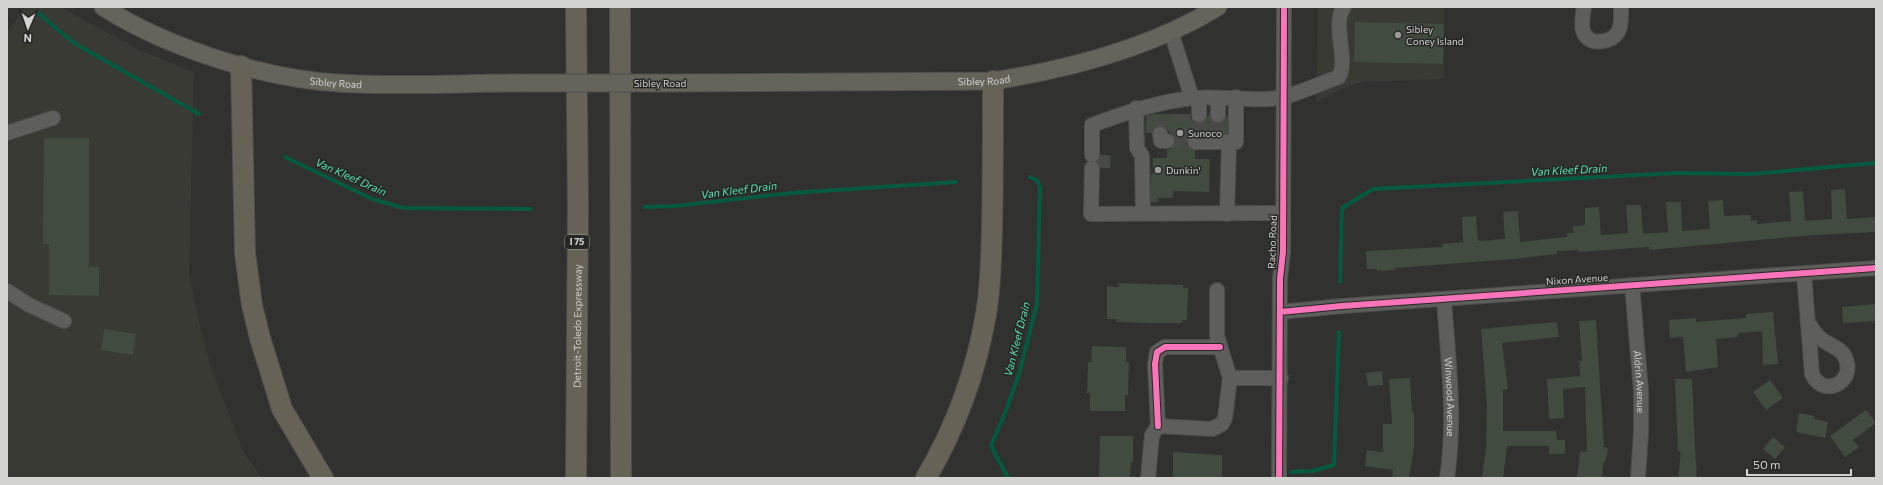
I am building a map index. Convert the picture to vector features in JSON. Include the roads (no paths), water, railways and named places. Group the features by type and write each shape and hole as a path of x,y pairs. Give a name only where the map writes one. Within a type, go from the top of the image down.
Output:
{"highway":[{"path":"571,7 576,28"},
{"name":"Detroit-Toledo Expressway","path":"576,7 578,208 576,478"},
{"path":"620,7 621,478"},
{"path":"241,66 245,253 252,305 260,338 282,409 323,478"},
{"path":"926,478 941,453 968,388 987,312 990,278 993,80"}],"main road":[{"name":"Sibley Road","path":"103,7 130,22 193,50 241,66 289,77 338,83 993,80 1028,75 1123,50 1171,32 1218,7"}],"street":[{"name":"Racho Road","path":"1279,478 1281,378 1280,280 1283,252 1284,7"},
{"path":"1282,213 1091,214 1092,187 1100,181 1092,140 1092,125 1136,108 1162,109 1218,98 1236,97 1250,99 1284,97 1339,77 1341,67 1340,17 1344,7"},
{"path":"1584,7 1583,31 1585,36 1592,41 1611,39 1618,33 1621,25 1621,7"},
{"path":"1171,32 1188,103 1199,115"},
{"path":"1198,139 1221,139 1236,142 1236,97"},
{"path":"1218,98 1218,115"},
{"path":"1136,108 1137,148 1142,156 1143,213"},
{"path":"7,133 53,118"},
{"path":"1221,139 1227,214"},
{"name":"Nixon Avenue","path":"1280,312 1876,268"},
{"path":"1804,274 1809,324"},
{"name":"Aldrin Avenue","path":"1632,285 1641,391 1642,432 1638,478"},
{"path":"1158,426 1212,429 1222,424 1225,418 1230,378 1217,336 1217,290"},
{"path":"7,291 29,305 64,321"},
{"name":"Winwood Avenue","path":"1444,299 1452,432 1447,478"},
{"path":"1148,478 1152,435 1158,426 1155,364 1157,352 1165,347 1220,347"},
{"path":"1230,378 1281,378"}],"waterway":[{"name":"Van Kleef Drain","path":"38,13 74,43 199,114"},
{"name":"Van Kleef Drain","path":"285,157 372,199 404,208 531,209"},
{"name":"Van Kleef Drain","path":"1340,282 1342,208 1373,189 1677,173 1751,174 1876,163"},
{"name":"Van Kleef Drain","path":"1008,478 991,446 1019,374 1037,304 1040,188 1037,180 1030,177"},
{"name":"Van Kleef Drain","path":"644,207 675,206 791,193 956,182"},
{"name":"Van Kleef Drain","path":"1291,472 1312,471 1334,465 1339,332"}],"tunnel":[{"path":"1160,134 1161,114"},
{"path":"1181,114 1181,142"},
{"path":"1199,115 1199,134"},
{"path":"1217,134 1218,115"},
{"path":"1167,141 1195,142"},
{"path":"1101,155 1101,168"}],"place":[{"name":"Sibley Coney Island","path":"1398,35"},
{"name":"Sunoco","path":"1180,133"},
{"name":"Dunkin'","path":"1158,170"}]}
